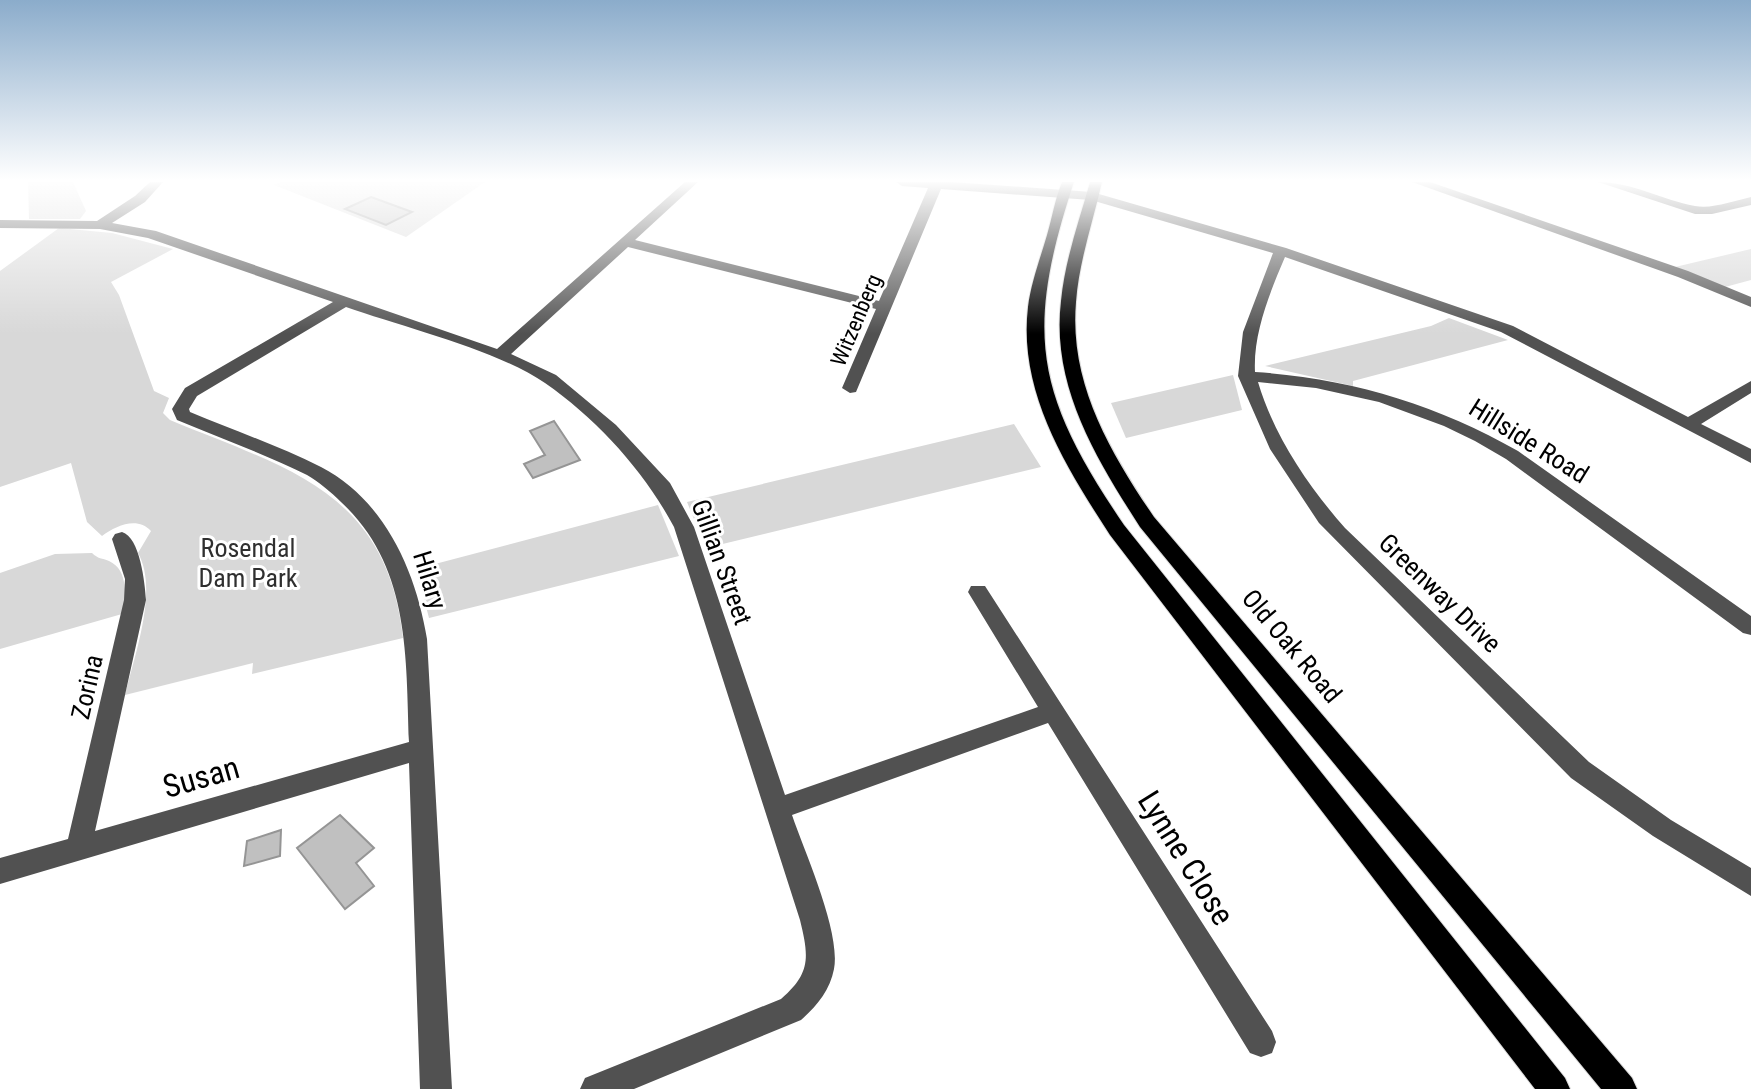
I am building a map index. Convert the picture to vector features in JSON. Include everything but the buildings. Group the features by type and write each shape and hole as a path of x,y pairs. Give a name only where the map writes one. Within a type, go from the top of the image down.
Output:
{"main road":[{"path":"1055,233 1035,318 1037,359 1046,397 1061,438 1085,482 1117,530 1554,1089"},
{"name":"Old Oak Road","path":"1084,233 1068,299 1066,328 1075,388 1086,419 1111,468 1147,522 1621,1089"}],"street":[{"name":"Gillian Street","path":"144,233 500,355 568,391 610,429 663,488 684,527 821,948 817,982 806,998 791,1010 596,1089"},
{"path":"500,355 635,233"},
{"name":"Witzenberg","path":"850,388 917,233"},
{"path":"1201,233 1279,256 1554,353 1751,457"},
{"path":"1564,233 1683,274 1751,302"},
{"path":"625,242 886,307"},
{"name":"Greenway Drive","path":"1279,256 1245,357 1246,376 1258,408 1304,491 1338,533 1580,770 1662,828 1751,883"},
{"name":"Hilary","path":"345,301 191,392 181,403 180,410 183,416 316,472 350,497 379,528 402,572 412,608 436,1089"},
{"name":"Hillside Road","path":"1246,376 1286,379 1372,394 1435,415 1475,433 1512,455 1751,627"},
{"path":"1688,424 1751,386"},
{"name":"Zorina","path":"79,847 135,600 135,579 122,539"},
{"name":"Lynne Close","path":"978,592 1261,1042"},
{"path":"777,809 1053,711"},
{"name":"Susan","path":"0,871 421,749"}],"green space":[{"name":"Rosendal Dam Park","path":"52,233 112,233 173,249 111,282 119,295 154,391 169,398 163,413 170,420 291,472 325,492 353,517 376,549 393,588 403,638 252,674 253,663 125,695 139,643 145,604 144,568 138,553 151,531 133,523 102,536 87,522 71,463 0,487 0,271"},
{"path":"1751,249 1751,280 1725,287 1675,267"},
{"path":"1449,318 1508,340 1353,381 1353,386 1265,366 1431,326"},
{"path":"1233,375 1242,410 1126,438 1111,403"},
{"path":"1014,424 1041,467 706,548 687,502"},
{"path":"658,505 679,556 429,618 416,569"},
{"name":"Rosendal Dam Park","path":"92,553 109,561 120,571 125,593 122,614 0,649 0,573 55,554"}]}
